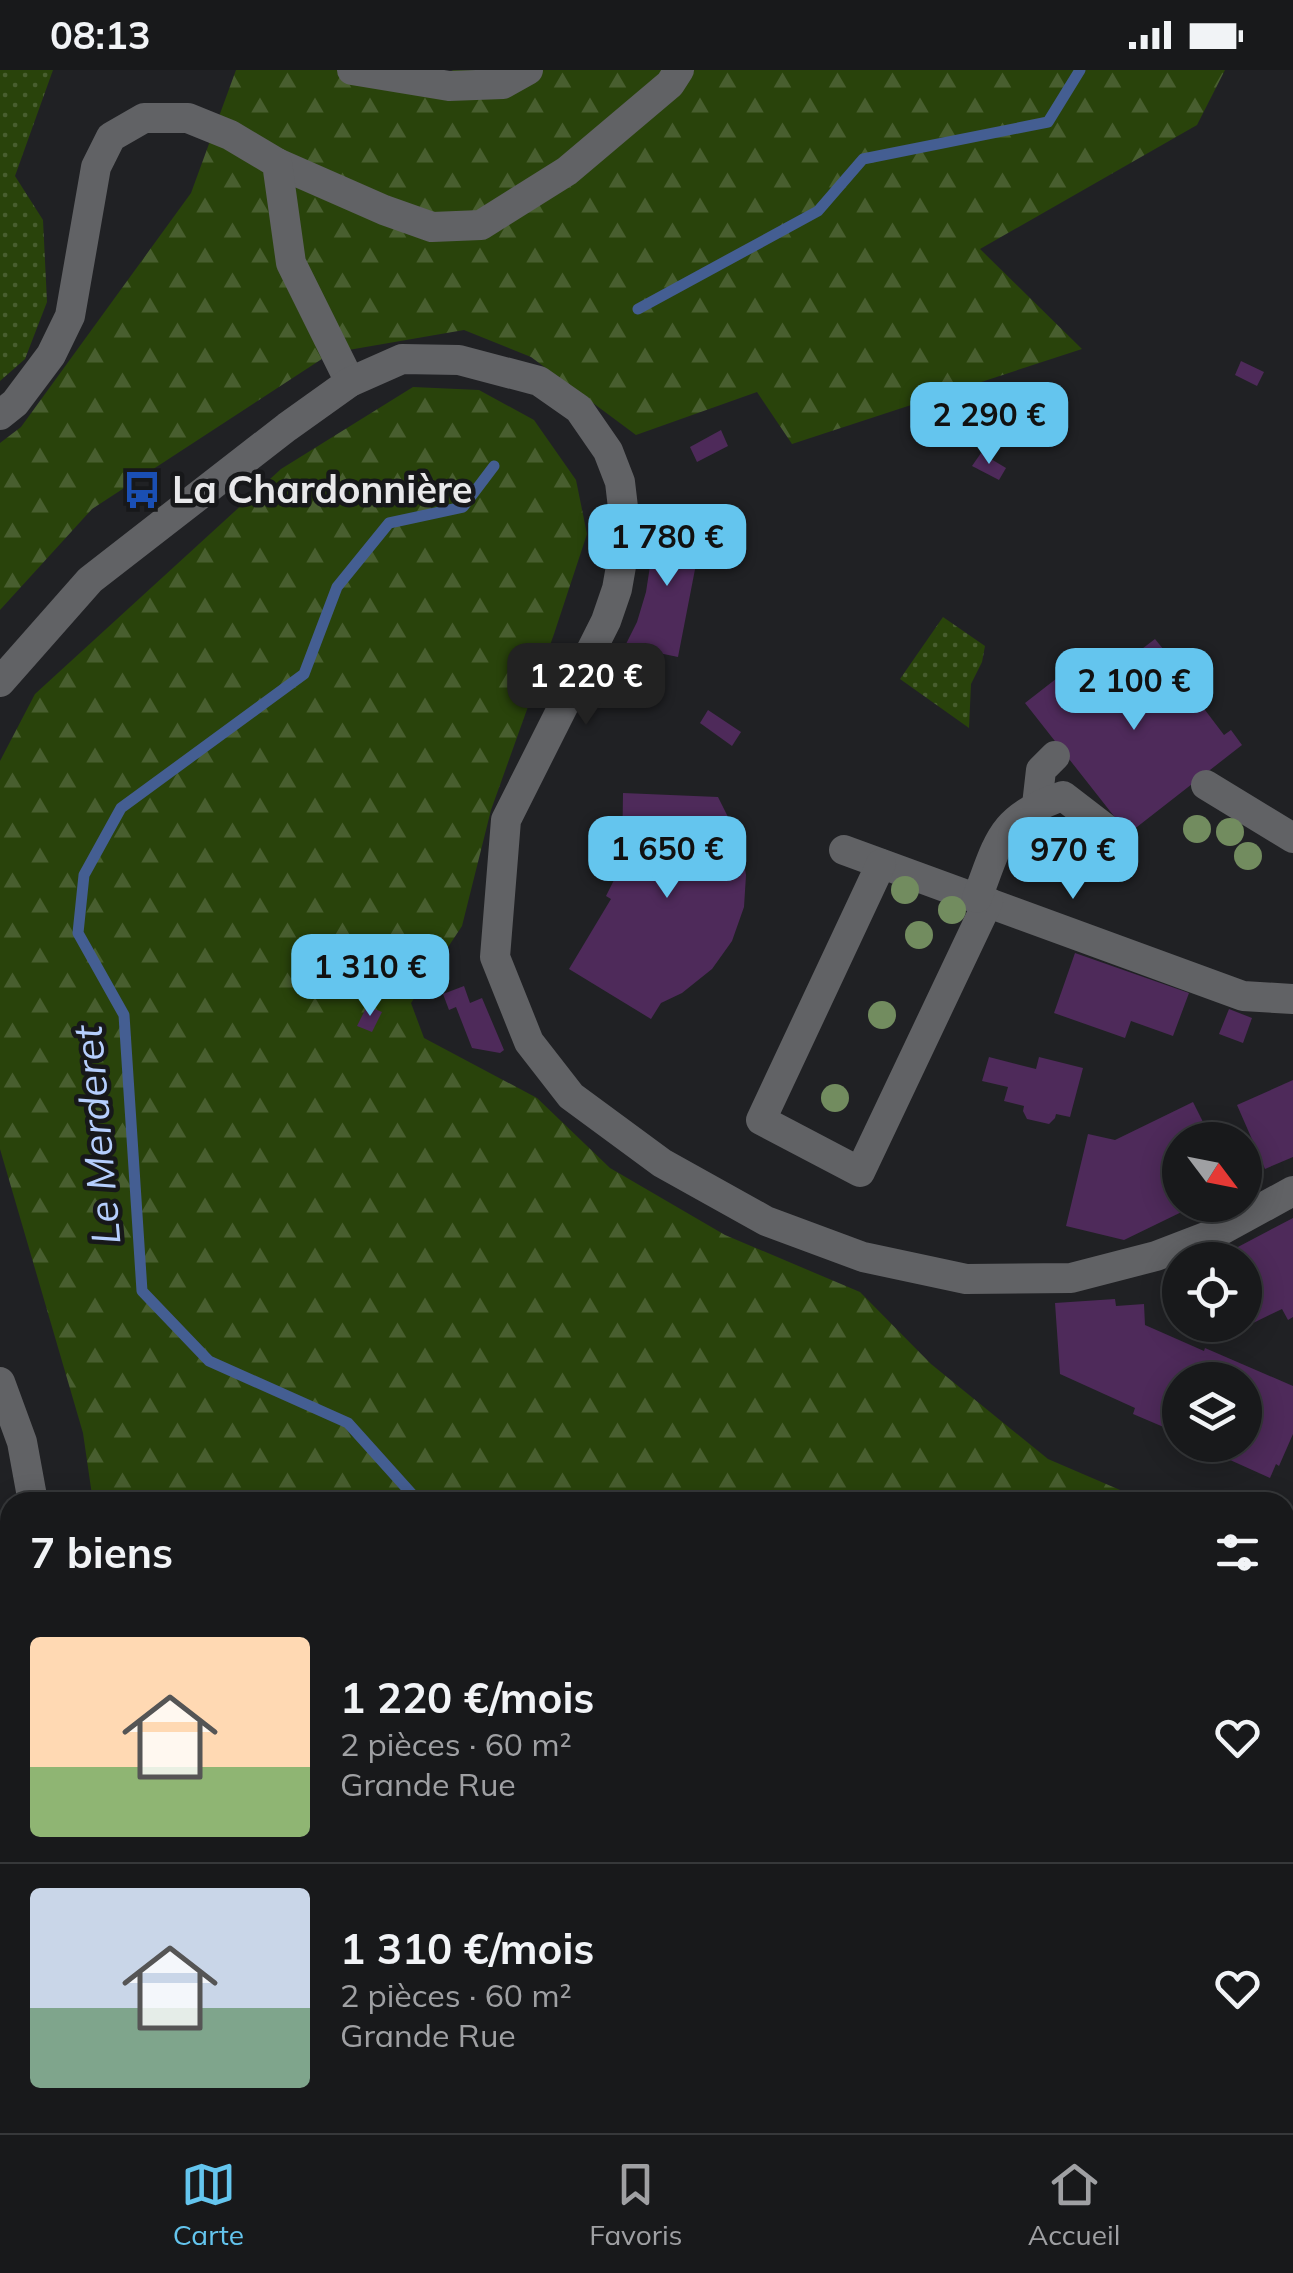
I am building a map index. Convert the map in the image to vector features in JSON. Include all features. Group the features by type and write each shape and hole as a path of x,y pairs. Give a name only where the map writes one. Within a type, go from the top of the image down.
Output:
{"street":[{"path":"352,70 449,86 503,84 528,70"},
{"path":"0,415 15,403 52,355 70,316 96,167 111,137 144,118 188,118 230,135 277,163 384,210 432,226 482,225 568,171 670,84 679,70"},
{"path":"277,163 292,263 350,382"},
{"path":"0,682 90,580 350,382 402,360 460,360 540,381 579,409 608,451 620,482 624,516 623,555 606,621 506,820 495,958 529,1042 571,1096 662,1164 766,1221 863,1257 966,1279 1070,1278 1156,1256 1216,1233 1293,1191"},
{"path":"1037,805 1041,770 1055,756"},
{"path":"1206,785 1293,838"},
{"path":"881,864 761,1120 860,1172 983,900 1000,837 1037,805 1064,796 1115,836"},
{"path":"844,850 1243,996 1293,999"},
{"path":"0,1382 22,1442 31,1492"}],"green space":[{"path":"0,70 53,70 15,176 43,220 47,302 25,359 0,381"},
{"path":"236,70 353,70 434,88 453,70 1225,70 1197,125 980,249 1082,349 792,444 757,392 636,435 531,357 464,330 331,353 92,509 0,610 0,443 21,427 191,193"},
{"path":"413,387 479,390 534,420 576,480 587,534 491,810 462,926 411,1003 424,1038 537,1098 610,1168 725,1235 860,1292 931,1364 1048,1459 1125,1492 92,1492 83,1433 0,1149 0,761 35,694 281,469"},
{"path":"943,617 985,646 971,684 969,728 900,679"}],"building":[{"path":"1241,361 1264,372 1257,386 1235,375"},
{"path":"1023,417 1033,423 1019,447 1009,441"},
{"path":"721,430 728,446 697,462 690,447"},
{"path":"981,453 1006,468 999,480 972,466"},
{"path":"653,521 703,528 678,657 625,646 646,592"},
{"path":"1155,639 1207,703 1202,706 1224,735 1231,730 1242,745 1128,834 1025,703 1070,668 1088,690"},
{"path":"708,710 741,732 732,746 700,723"},
{"path":"623,793 718,797 740,841 746,875 744,907 732,941 712,969 682,993 661,1003 651,1019 569,969 611,899 606,896 616,876 617,860 622,860"},
{"path":"1075,953 1189,993 1173,1036 1131,1021 1125,1038 1054,1013"},
{"path":"464,986 470,1003 482,998 504,1050 500,1053 472,1048 456,1007 449,1010 443,994"},
{"path":"367,1006 382,1012 372,1032 357,1026"},
{"path":"1229,1009 1252,1018 1243,1043 1219,1034"},
{"path":"989,1057 1036,1069 1039,1057 1083,1068 1070,1117 1056,1114 1049,1124 1027,1119 1024,1106 1004,1101 1008,1087 982,1081"},
{"path":"1293,1080 1293,1157 1265,1169 1262,1122 1244,1122 1237,1105"},
{"path":"1193,1102 1203,1122 1162,1122 1162,1222 1124,1240 1066,1226 1088,1134 1115,1140"},
{"path":"1293,1218 1293,1317 1288,1320 1282,1309 1262,1319 1262,1242 1247,1242"},
{"path":"1115,1299 1116,1306 1144,1304 1145,1325 1162,1332 1162,1342 1184,1342 1237,1362 1162,1362 1162,1426 1133,1414 1135,1408 1060,1374 1055,1303"},
{"path":"1262,1373 1293,1386 1293,1434 1270,1478 1235,1462 1262,1462"}],"waterway":[{"name":"Le Merderet","path":"638,309 818,211 863,159 1048,122 1080,70"},
{"name":"Le Merderet","path":"410,1492 348,1423 209,1361 142,1291 124,1015 78,933 84,875 121,808 304,674 337,587 389,523 463,507 494,466"}],"place":[{"name":"La Chardonnière","path":"142,490"}]}
